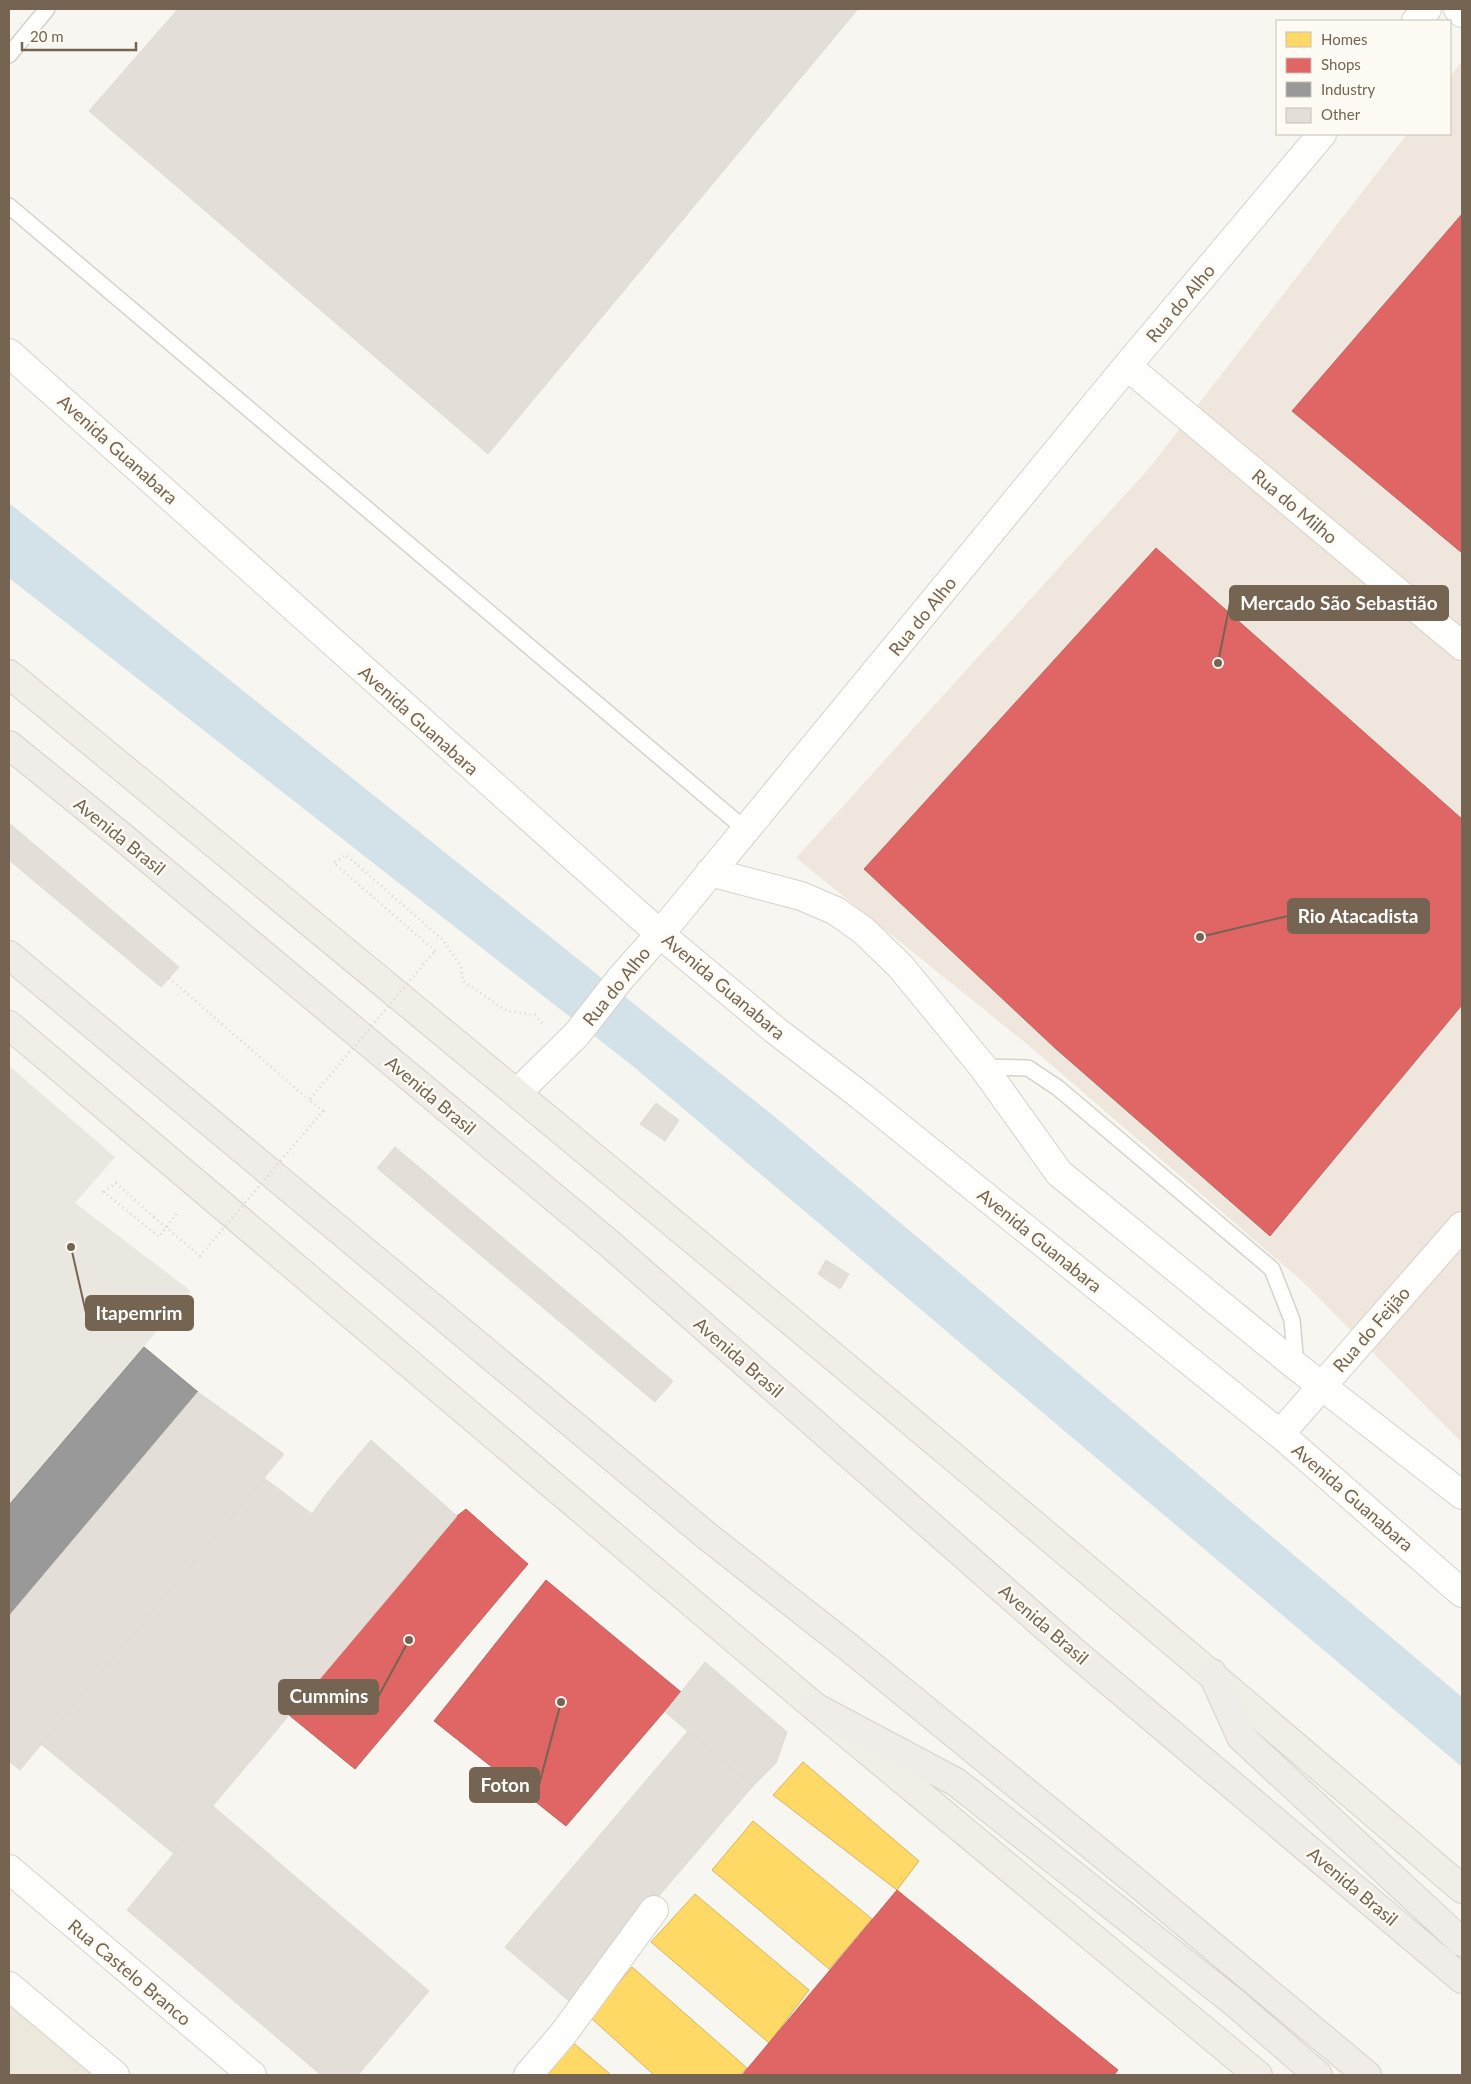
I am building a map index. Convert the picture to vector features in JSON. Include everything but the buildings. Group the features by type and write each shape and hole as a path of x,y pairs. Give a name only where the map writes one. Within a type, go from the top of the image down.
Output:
{"highway":[{"path":"9,674 516,1093 1212,1673 1462,1889"},
{"name":"Avenida Brasil","path":"9,745 120,835 611,1245 1072,1650 1462,1979"},
{"path":"9,955 699,1530 852,1650 1120,1869 1367,2075"},
{"path":"9,1025 815,1707 1258,2075"},
{"path":"1212,1673 1241,1738 1462,1942"},
{"path":"815,1707 956,1782 1235,2004 1318,2075"}],"street":[{"path":"1417,20 1427,9"},
{"path":"1458,9 1462,12"},
{"name":"Rua do Alho","path":"516,1093 571,1040 1321,135"},
{"name":"Avenida Guanabara","path":"9,353 660,934 775,1030 876,1108 1280,1434 1462,1592"},
{"name":"Rua do Milho","path":"1128,366 1462,646"},
{"path":"710,872 801,896 836,911 864,931 901,967 983,1067 1060,1173 1296,1366 1322,1384 1462,1494"},
{"name":"Rua do Feijão","path":"1280,1434 1462,1226"},
{"name":"Rua Castelo Branco","path":"9,1870 252,2075"},
{"path":"528,2075 563,2034 654,1910"},
{"path":"9,1986 87,2066 115,2075"}],"lane":[{"path":"9,54 46,9"},
{"path":"9,206 746,830"},
{"path":"983,1067 1028,1068 1058,1088 1272,1269 1292,1320 1296,1366"}],"path":[{"path":"309,1100 435,952 334,863 346,855 443,940 462,967 463,981 506,1011 535,1015 571,1040"},
{"path":"169,978 323,1111 200,1256 154,1218 116,1183 104,1192 159,1237 177,1213 159,1195 180,1170"}],"shaded area":[{"path":"1462,61 1462,1443 1302,1281 1033,1049 796,858 1150,467 1406,135 1451,135 1451,76"},
{"path":"9,503 775,1117 1462,1697 1462,1767 634,1067 9,578"},
{"path":"9,1066 115,1157 75,1203 191,1291 9,1505"},
{"path":"9,1986 115,2075 9,2075"}],"place":[{"name":"Mercado São Sebastião","path":"1218,663"},
{"name":"Rio Atacadista","path":"1200,937"},
{"name":"Itapemrim","path":"71,1247"},
{"name":"Cummins","path":"409,1640"},
{"name":"Foton","path":"561,1702"}]}
